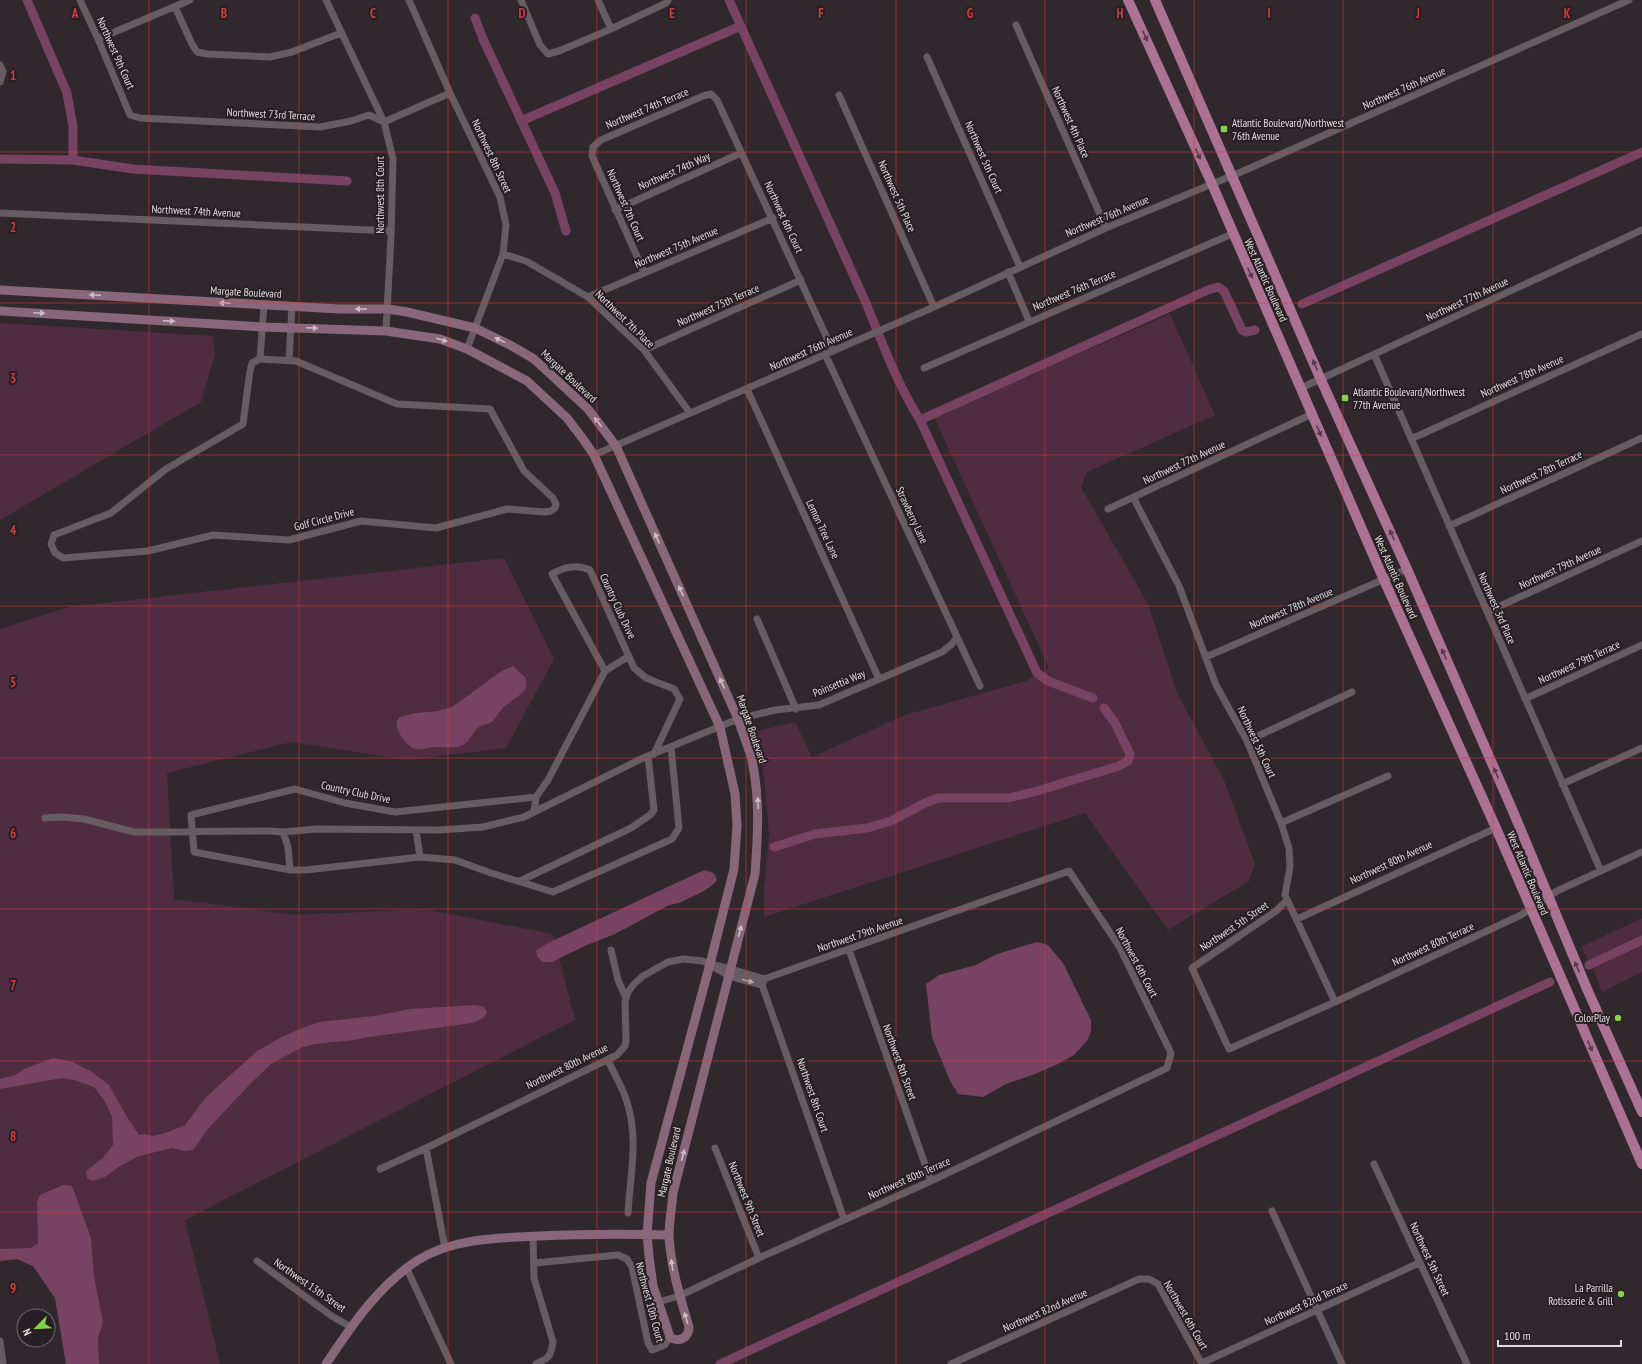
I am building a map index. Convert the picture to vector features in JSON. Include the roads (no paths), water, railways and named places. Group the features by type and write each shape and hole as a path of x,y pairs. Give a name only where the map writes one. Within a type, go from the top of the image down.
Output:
{"main road":[{"name":"West Atlantic Boulevard","path":"1128,0 1212,184 1232,234 1301,388 1384,580 1496,828 1568,997 1642,1164"},
{"name":"West Atlantic Boulevard","path":"1155,0 1321,380 1407,569 1549,897 1567,944 1642,1112"}],"street":[{"name":"Northwest 9th Court","path":"80,0 130,115"},
{"path":"98,39 190,0"},
{"name":"Northwest 8th Court","path":"326,0 384,122 393,160 386,331"},
{"name":"Northwest 8th Street","path":"409,0 450,93 500,197 506,225 503,254 468,349"},
{"path":"521,0 540,45 548,54 611,29 666,3 668,0"},
{"path":"598,0 611,29"},
{"name":"Northwest 76th Avenue","path":"594,455 934,307 1020,266 1106,228 1233,176 1629,0"},
{"path":"175,7 197,52 206,54 270,57 292,52 341,33"},
{"name":"Northwest 4th Place","path":"1016,25 1106,228"},
{"name":"Northwest 5th Court","path":"927,56 1020,266"},
{"path":"0,65 3,72 1,81"},
{"path":"384,122 450,93"},
{"name":"Northwest 74th Terrace","path":"594,146 601,140 703,96 711,94"},
{"name":"Northwest 6th Court","path":"711,94 717,100 833,350"},
{"name":"Northwest 5th Place","path":"839,95 934,307"},
{"name":"Northwest 73rd Terrace","path":"130,115 140,118 320,127 352,121 369,115 384,122"},
{"name":"Northwest 7th Court","path":"594,146 592,156 644,272"},
{"name":"Northwest 74th Way","path":"615,210 741,153"},
{"name":"Northwest 74th Avenue","path":"0,213 391,231"},
{"name":"Northwest 75th Avenue","path":"588,297 773,218"},
{"name":"Northwest 77th Avenue","path":"1301,388 1642,230"},
{"name":"Northwest 76th Terrace","path":"924,368 1029,321 1232,234"},
{"name":"Northwest 7th Place","path":"503,254 526,261 588,297 644,350 690,413"},
{"path":"1008,272 1029,321"},
{"name":"Northwest 75th Terrace","path":"644,350 801,280"},
{"name":"Margate Boulevard","path":"0,290 345,309 388,309 475,328 510,345 534,359 588,409 616,446 738,719 751,759 757,793 759,827 755,874 736,943 730,972 673,1193 669,1235 672,1264 689,1332 685,1337 680,1340 674,1340 670,1337 658,1302 650,1270 647,1234 651,1183 734,869 737,825 735,794 720,726 594,455 567,418 527,381 468,349 440,339 386,331 291,328 0,311"},
{"name":"Golf Circle Drive","path":"260,359 264,305"},
{"path":"289,360 292,306"},
{"name":"Northwest 78th Avenue","path":"1411,439 1642,334"},
{"name":"Strawberry Lane","path":"825,354 980,686"},
{"name":"Northwest 3rd Place","path":"1374,354 1601,871"},
{"name":"Golf Circle Drive","path":"260,359 296,361 397,404 490,409 524,471 554,498 556,504 551,511 544,512 508,509 436,528 361,521 289,540 213,535 148,551 63,558 55,552 51,544 54,535 112,513 166,469 242,424 252,363 260,359"},
{"name":"Lemon Tree Lane","path":"747,389 880,679"},
{"name":"Northwest 77th Avenue","path":"1108,509 1312,414"},
{"name":"Northwest 78th Terrace","path":"1449,526 1642,438"},
{"name":"Northwest 5th Court","path":"1133,497 1180,586 1216,685 1247,741 1281,823 1289,848 1290,867 1285,895 1335,1002"},
{"name":"Northwest 79th Avenue","path":"1487,612 1642,542"},
{"name":"Country Club Drive","path":"629,656 605,671 552,574 560,569 580,566 590,570 629,656 634,668 646,678 674,689 680,699 651,755"},
{"name":"Northwest 78th Avenue","path":"1206,657 1407,569"},
{"path":"757,619 796,708"},
{"name":"Poinsettia Way","path":"720,726 738,719 775,710 819,705 942,652 952,644 957,637"},
{"name":"Northwest 79th Terrace","path":"1525,699 1642,645"},
{"path":"534,812 536,797 548,780 605,671"},
{"path":"1247,741 1352,692"},
{"path":"45,818 62,816 84,819 129,831 282,832 316,829 439,830 483,827 524,817 651,755 720,726"},
{"name":"Country Club Drive","path":"536,797 395,812 345,803 295,789 191,815 194,852 290,870 306,870 420,857 455,860 491,873 554,892 672,839 679,828 671,747"},
{"path":"1562,784 1642,748"},
{"path":"520,881 631,828 650,815 654,810 651,755"},
{"path":"1281,823 1388,776"},
{"name":"Northwest 80th Avenue","path":"1297,919 1496,828"},
{"path":"416,830 420,857"},
{"path":"282,832 288,847 290,870"},
{"name":"Northwest 80th Terrace","path":"1229,1049 1335,1002 1531,910 1557,891 1642,852"},
{"name":"Northwest 6th Court","path":"1069,871 1122,953 1171,1053 1167,1068"},
{"name":"Northwest 79th Avenue","path":"763,982 1069,871"},
{"name":"Northwest 5th Street","path":"1229,1049 1192,968 1276,911 1287,900"},
{"path":"611,950 618,980 626,998"},
{"name":"Northwest 8th Street","path":"849,950 931,1181"},
{"path":"626,998 634,984 643,976 668,962 683,959 703,961 730,972 763,982"},
{"name":"Northwest 8th Court","path":"763,982 844,1219"},
{"name":"Northwest 80th Avenue","path":"380,1169 617,1055 625,1046 627,1033 626,998"},
{"path":"608,1060 627,1102 631,1118 633,1159 628,1213"},
{"name":"Northwest 80th Terrace","path":"658,1302 679,1296 844,1219 931,1181 1167,1068"},
{"path":"426,1148 446,1248"},
{"name":"Northwest 9th Street","path":"715,1148 759,1258"},
{"name":"Northwest 5th Street","path":"1374,1164 1467,1364"},
{"path":"1272,1211 1342,1364"},
{"path":"326,1364 351,1326 376,1295 419,1260 446,1248 471,1240 533,1236 584,1234 669,1235"},
{"path":"533,1236 534,1278 553,1342 552,1352 547,1359 536,1364"},
{"name":"Northwest 10th Court","path":"534,1263 618,1255 628,1260 632,1267 648,1344 652,1350 665,1344 670,1337"},
{"name":"Northwest 13th Street","path":"257,1261 333,1317 351,1326"},
{"name":"Northwest 82nd Terrace","path":"1202,1363 1419,1263"},
{"path":"407,1269 451,1364"},
{"name":"Northwest 6th Court","path":"1149,1279 1158,1284 1202,1363"},
{"name":"Northwest 82nd Avenue","path":"951,1364 1139,1280 1149,1279"},
{"path":"0,1341 3,1364"}],"waterway":[{"path":"27,0 67,93 73,127 73,160"},
{"path":"729,0 866,303 897,377 920,420 1037,673 1048,681 1093,698"},
{"path":"475,18 483,39 555,193 566,231"},
{"path":"521,121 741,26"},
{"path":"1302,304 1642,152"},
{"path":"0,159 73,160 133,169 347,181"},
{"path":"920,420 1208,290 1218,287 1224,291 1242,330 1246,332 1255,330"},
{"path":"774,847 815,834 867,828 891,821 925,803 938,798 1008,798 1037,791 1119,766 1128,761 1130,754 1115,723 1104,708"},
{"path":"1589,965 1642,940"},
{"path":"720,1364 1550,982"}],"place":[{"name":"Atlantic Boulevard/Northwest 76th Avenue","path":"1224,129"},
{"name":"Atlantic Boulevard/Northwest 77th Avenue","path":"1345,398"},
{"name":"ColorPlay","path":"1618,1018"},
{"name":"La Parrilla Rotisserie & Grill","path":"1621,1294"}]}
